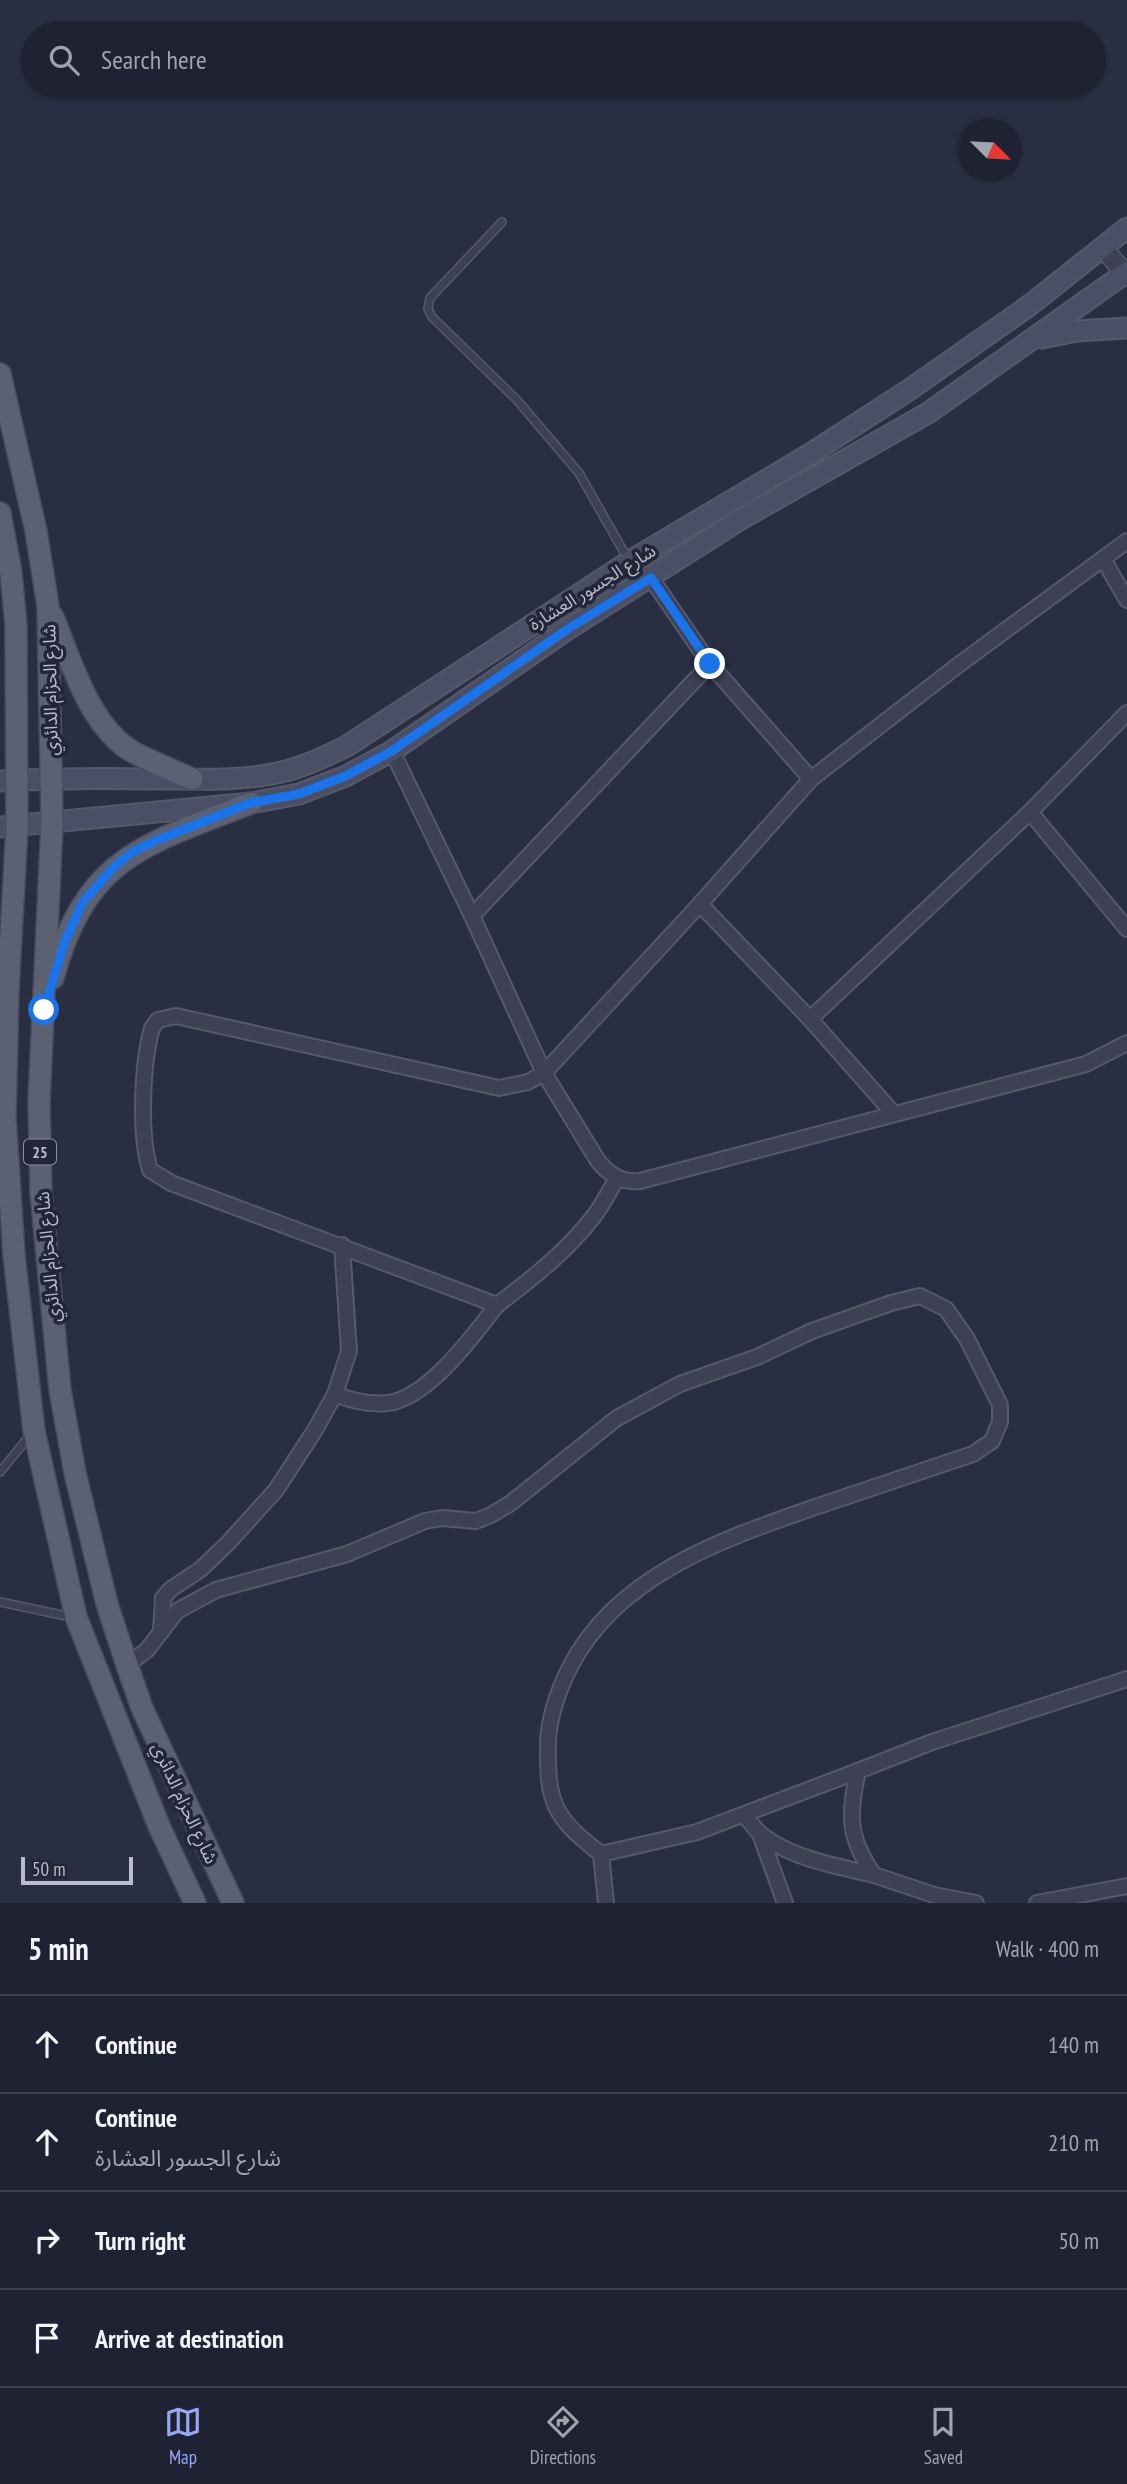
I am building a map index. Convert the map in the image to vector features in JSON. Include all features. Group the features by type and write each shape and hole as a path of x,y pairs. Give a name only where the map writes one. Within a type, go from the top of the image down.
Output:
{"main road":[{"name":"شارع الجسور العشارة","path":"8,781 51,778 192,779 276,774 310,764 347,746 630,561 810,454 909,390 1118,240"},
{"name":"شارع الجسور العشارة","path":"9,827 251,803 299,794 346,776 392,751 568,629 741,519 928,413 1126,274"},
{"path":"1034,340 1077,331 1127,328"},
{"name":"شارع الحزام الدائري","path":"0,374 36,531 48,606 52,823 39,1101 41,1192 60,1390 78,1486 107,1604 127,1665 142,1708 233,1903"},
{"name":"شارع الحزام الدائري","path":"0,513 11,573 16,625 8,781 8,989 2,1117 34,1431 76,1618 159,1826 195,1903"},
{"path":"48,606 91,706 104,726 132,751 192,779"},
{"path":"0,663 16,625"},
{"path":"44,1010 56,964 74,920 83,902 115,866 133,852 158,840 251,803"},
{"path":"0,965 8,989"}],"street":[{"path":"1118,240 1126,274"},
{"path":"497,1305 171,1182 150,1170 144,1147 144,1098 149,1038 158,1020 176,1016 499,1088 528,1082 544,1073 701,904 811,779 957,666 1127,541"},
{"path":"1103,559 1127,600"},
{"path":"651,578 710,664 811,779"},
{"path":"472,916 710,664"},
{"path":"810,1019 1030,812 1127,713"},
{"path":"392,751 544,1073 598,1161 606,1171 617,1178 630,1182 640,1181 1086,1064 1127,1044"},
{"path":"1030,812 1127,929"},
{"path":"701,904 810,1019 893,1113"},
{"path":"335,1394 353,1402 391,1403 424,1386 443,1369 497,1305 537,1275 560,1253 595,1215 617,1178"},
{"path":"161,1630 163,1598 201,1569 276,1490 335,1394 349,1350 342,1245"},
{"path":"127,1665 146,1650 177,1611 216,1590 347,1555 425,1521 442,1518 476,1521 491,1515 511,1503 617,1418 680,1384 757,1357 812,1331 891,1303 920,1296 946,1309 967,1339 1000,1405 1000,1422 992,1441 973,1454 780,1520 708,1548 660,1573 623,1600 594,1628 575,1658 556,1695 548,1734 548,1769 553,1805 573,1832 601,1854 606,1903"},
{"path":"601,1854 697,1832 932,1742 1127,1679"},
{"path":"858,1771 850,1807 855,1842 874,1875"},
{"path":"744,1815 760,1834 785,1903"},
{"path":"760,1834 801,1856 874,1875 934,1895 976,1903"},
{"path":"1037,1903 1127,1886"}],"lane":[{"path":"502,222 430,298 429,309 432,317 516,399 579,474 630,561"},
{"path":"0,1472 34,1431"},
{"path":"0,1602 76,1618"}],"route":[{"path":"44,1010 56,964 83,902 99,882 133,852 251,803 299,794 346,776 392,751 568,629 651,578 710,664"}]}
